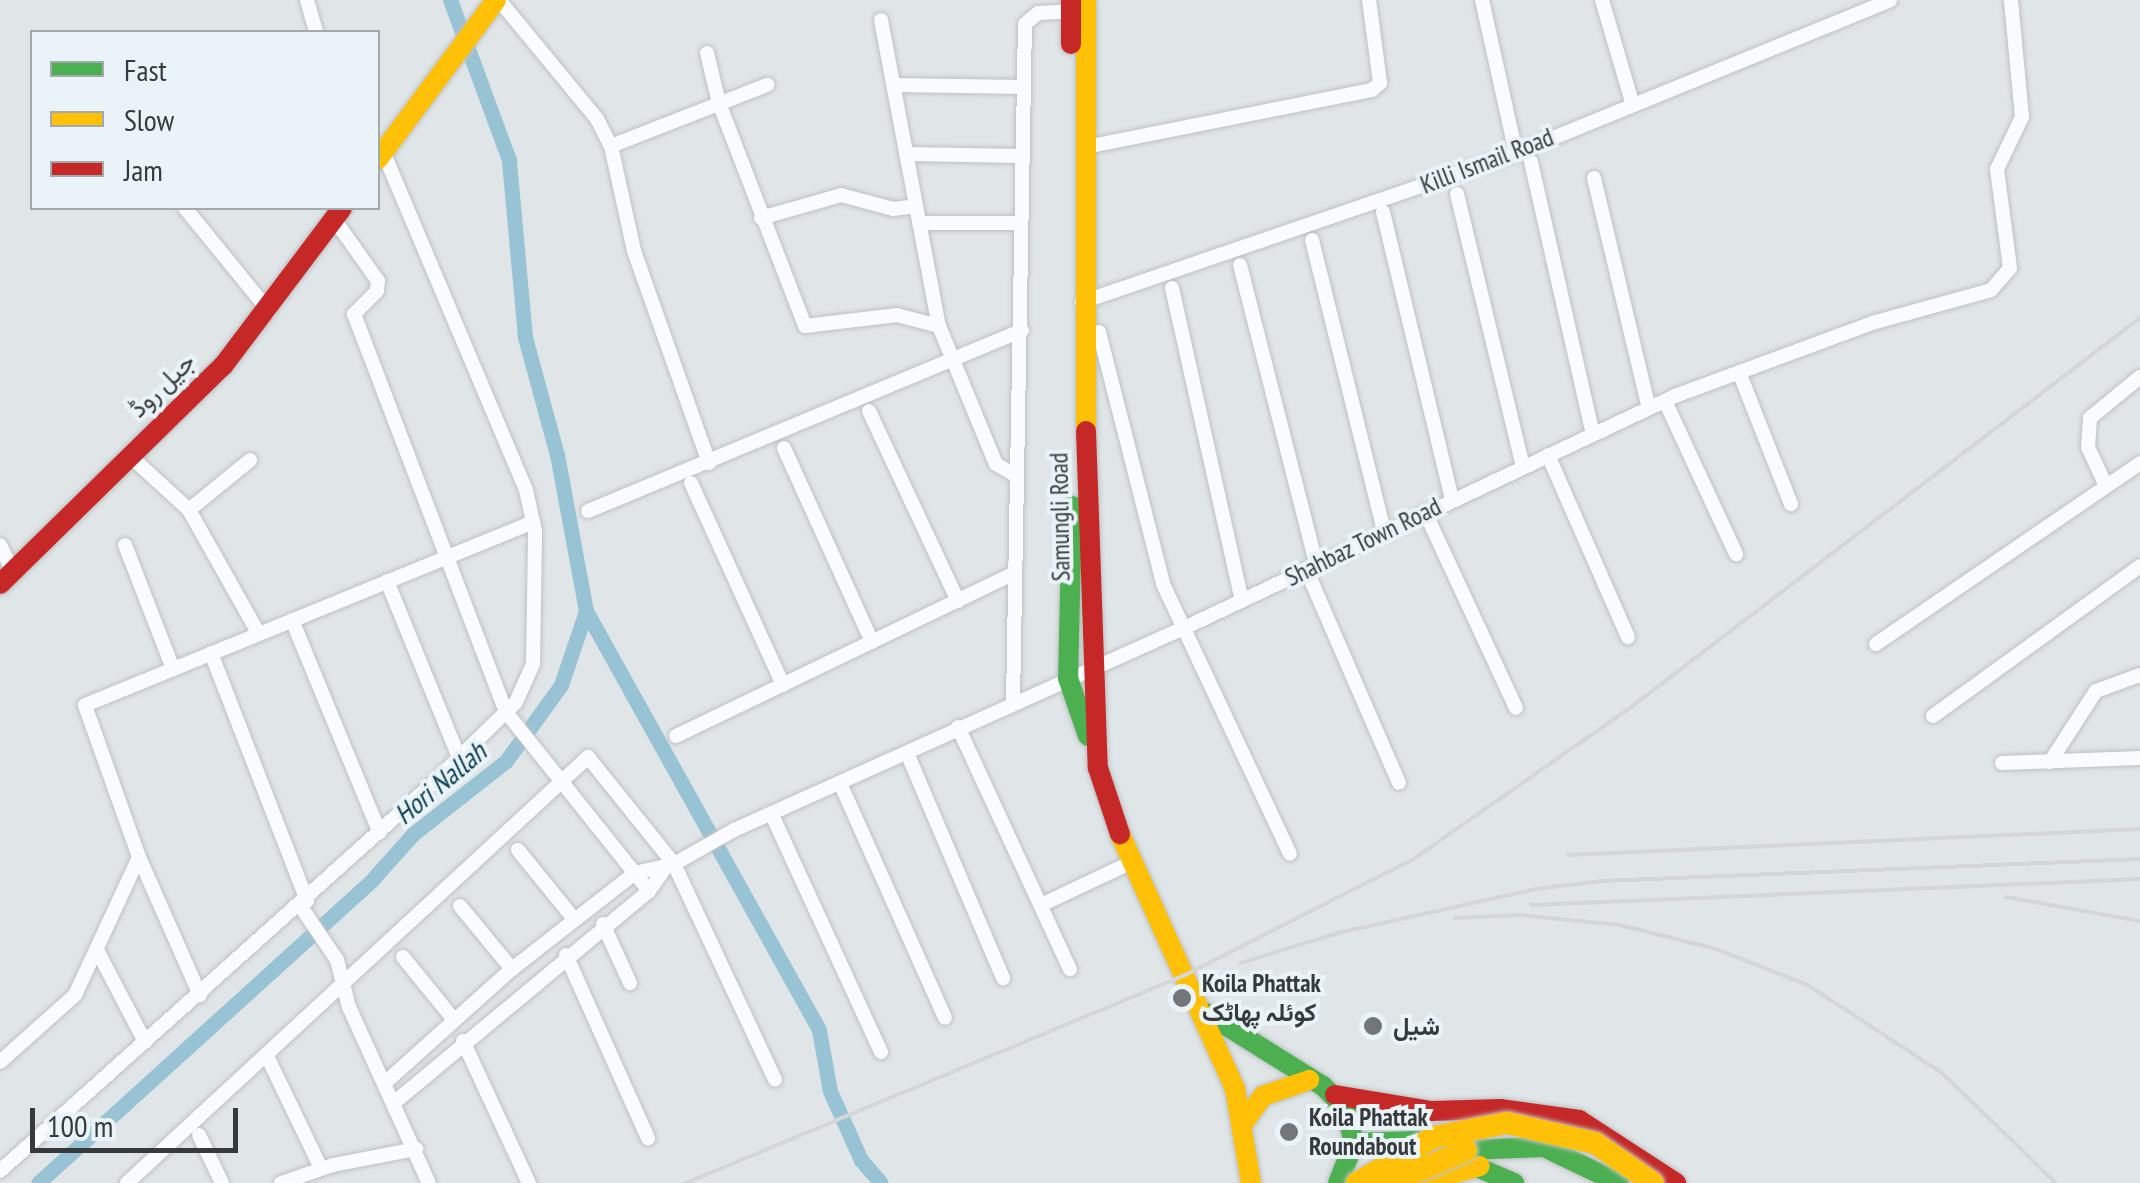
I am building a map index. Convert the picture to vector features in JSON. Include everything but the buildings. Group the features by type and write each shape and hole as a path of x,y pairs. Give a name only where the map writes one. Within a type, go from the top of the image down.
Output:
{"main road":[{"path":"380,155 453,50 498,0"},
{"name":"Samungli Road","path":"1078,6 1086,147 1081,302"},
{"name":"Samungli Road","path":"1078,6 1081,302 1098,768 1130,863 1203,1011 1244,1122 1250,1175"},
{"name":"جیل روڈ","path":"7,578 269,311 338,213"},
{"path":"1081,302 1068,678 1098,768"},
{"path":"1203,1011 1335,1095 1432,1111 1500,1109 1579,1120 1676,1183"},
{"path":"1244,1122 1277,1087 1309,1080"},
{"path":"1335,1095 1353,1126 1354,1144 1338,1183"},
{"path":"1358,1183 1434,1136 1507,1123 1595,1143 1654,1183"},
{"path":"1354,1144 1416,1141 1514,1183"},
{"path":"1390,1183 1466,1150 1523,1144 1582,1160 1619,1183"},
{"path":"1419,1183 1480,1166"},
{"path":"1250,1175 1269,1183"}],"street":[{"path":"306,0 315,30"},
{"path":"498,0 598,119 611,146 634,251 709,463"},
{"path":"1086,147 1372,90 1380,83 1369,0"},
{"path":"1482,0 1516,153"},
{"path":"1602,0 1632,102"},
{"name":"Killi Ismail Road","path":"1081,302 1516,153 1632,102 1890,0"},
{"name":"Shahbaz Town Road","path":"670,866 734,830 1092,666 1184,628 1649,408 1872,322 1991,290 2010,268 1997,169 2022,117 2012,0"},
{"path":"1012,703 1025,24 1038,13 1078,6"},
{"path":"881,20 939,326 996,464 1016,475"},
{"path":"708,53 719,103 805,326 846,316 897,315 939,326"},
{"path":"611,146 766,85"},
{"path":"894,86 1024,87"},
{"path":"906,154 1022,156"},
{"path":"0,1171 200,995 305,909 506,712 533,664 533,522 501,427 380,155"},
{"path":"1531,162 1593,434"},
{"path":"1594,178 1649,408"},
{"path":"1457,194 1523,466"},
{"path":"761,218 841,195 893,209 916,206"},
{"path":"188,210 269,311"},
{"path":"1384,212 1452,499"},
{"path":"338,213 378,281 377,291 354,314 452,556 506,712 648,892"},
{"path":"919,224 1021,223"},
{"path":"1312,240 1384,531"},
{"path":"1240,265 1311,566 1399,783"},
{"path":"1172,288 1242,600"},
{"path":"588,512 1022,330"},
{"path":"1099,332 1164,584 1290,854"},
{"path":"1739,372 1791,504"},
{"path":"2106,486 2088,446 2090,418 2140,377"},
{"path":"1666,401 1736,554"},
{"path":"869,411 958,601"},
{"path":"784,448 872,642"},
{"path":"129,454 190,510 259,634"},
{"path":"1548,455 1628,637"},
{"path":"190,510 250,460"},
{"path":"1876,644 2140,463"},
{"path":"692,483 783,685"},
{"path":"1425,512 1516,708"},
{"path":"200,995 139,857 85,705 533,522"},
{"path":"0,545 7,578"},
{"path":"125,545 172,669"},
{"path":"1933,716 2140,566"},
{"path":"676,736 1013,574"},
{"path":"387,581 459,757"},
{"path":"292,620 380,834"},
{"path":"211,653 305,909 347,982 350,1007 396,1101 429,1183"},
{"path":"2050,762 2096,691 2140,675"},
{"path":"958,727 1070,969"},
{"path":"907,753 1003,978"},
{"path":"128,1183 565,784 588,757 670,866 775,1080"},
{"path":"2002,764 2140,758"},
{"path":"840,783 945,1018"},
{"path":"772,815 881,1052"},
{"path":"518,850 574,919"},
{"path":"0,1062 75,995 139,857"},
{"path":"1041,905 1130,863"},
{"path":"387,1081 574,919 635,873 670,866"},
{"path":"396,1101 603,924 648,892 670,866"},
{"path":"460,906 512,969"},
{"path":"603,924 630,983"},
{"path":"97,950 146,1042"},
{"path":"566,955 648,1138"},
{"path":"404,957 454,1020"},
{"path":"463,1041 530,1183"},
{"path":"267,1056 321,1168"},
{"path":"199,1136 222,1183"},
{"path":"280,1183 321,1168 416,1149"}],"waterway":[{"name":"Hori Nallah","path":"38,1183 371,881 413,834 506,761 561,685 586,611 557,455 525,337 509,160 450,0"},
{"path":"586,611 819,1030 830,1091 861,1160 881,1183"}],"railway":[{"path":"686,1183 1185,975 1412,860 1630,708 2140,318"},
{"path":"1568,855 2140,829"},
{"path":"1240,963 1338,933 1536,889 1602,881 2140,859"},
{"path":"1531,905 2140,879"},
{"path":"2006,897 2140,921"},
{"path":"1455,918 1520,915 1620,925 1716,949 1808,985 1942,1073 2056,1183"}],"traffic: fast":[{"path":"1072,506 1068,678 1088,736"},
{"path":"1206,1013 1323,1086 1346,1109 1354,1143 1338,1183"},
{"path":"1354,1143 1416,1141 1514,1183"},
{"path":"1466,1150 1544,1147 1619,1183"}],"traffic: slow":[{"path":"380,156 496,0"},
{"path":"1086,0 1086,431"},
{"path":"1120,834 1235,1089 1251,1183"},
{"path":"1244,1122 1263,1096 1309,1080"},
{"path":"1357,1183 1434,1137 1507,1123 1595,1143 1653,1183"},
{"path":"1390,1183 1466,1150"},
{"path":"1419,1183 1480,1166"}],"traffic: jam":[{"path":"1071,0 1071,44"},
{"path":"0,584 223,366 340,210"},
{"path":"1086,431 1098,768 1120,834"},
{"path":"1335,1095 1432,1111 1500,1109 1579,1120 1676,1183"}],"place":[{"name":"Koila Phattak کوئلہ پھاٹک","path":"1182,998"},
{"name":"شیل","path":"1373,1026"},
{"name":"Koila Phattak Roundabout","path":"1289,1132"}]}
